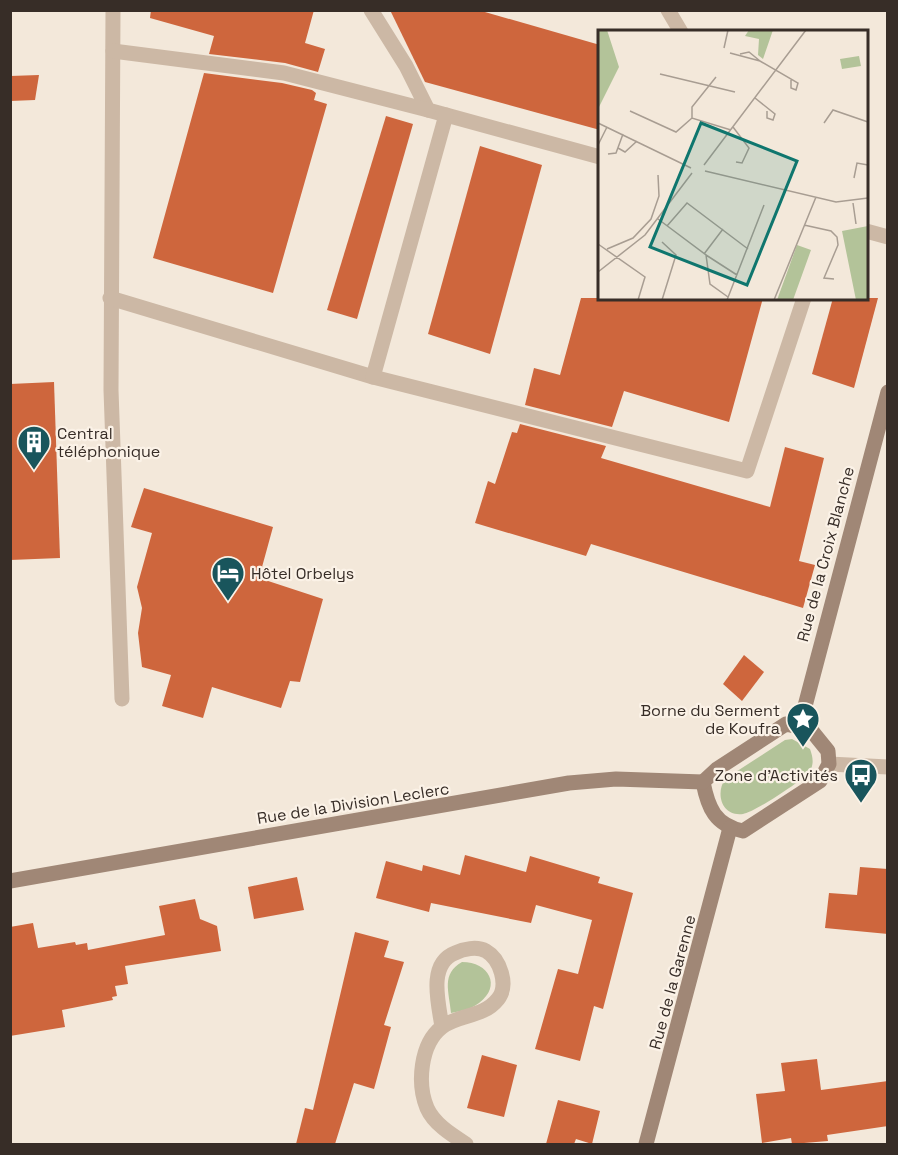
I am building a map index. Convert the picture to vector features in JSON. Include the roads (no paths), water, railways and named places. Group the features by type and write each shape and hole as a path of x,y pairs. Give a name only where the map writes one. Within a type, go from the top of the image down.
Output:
{"street":[{"path":"113,10 110,298 122,699"},
{"path":"370,10 406,66 428,110"},
{"path":"668,10 680,30"},
{"path":"112,51 284,73 598,156"},
{"path":"373,377 446,115"},
{"path":"868,231 888,237"},
{"path":"110,298 373,377 747,471 803,300"},
{"name":"Rue de la Croix Blanche","path":"800,725 888,392"},
{"path":"786,724 800,725 811,730 828,751 829,764 820,781 743,831 730,828 715,818 707,805 703,782 717,768 786,724"},
{"path":"829,764 888,767"},
{"name":"Rue de la Division Leclerc","path":"10,881 569,783 616,778 703,782"},
{"name":"Rue de la Garenne","path":"646,1144 730,828"},
{"path":"442,1027 436,985 440,967 452,953 471,948 486,951 498,964 504,978 499,997 483,1012 442,1027 426,1049 420,1079 427,1109 445,1130 466,1144"}],"place":[{"name":"Central téléphonique","path":"34,471"},
{"name":"Hôtel Orbelys","path":"228,602"},
{"name":"Borne du Serment de Koufra","path":"803,748"},
{"name":"Zone d'Activités","path":"861,804"}]}
